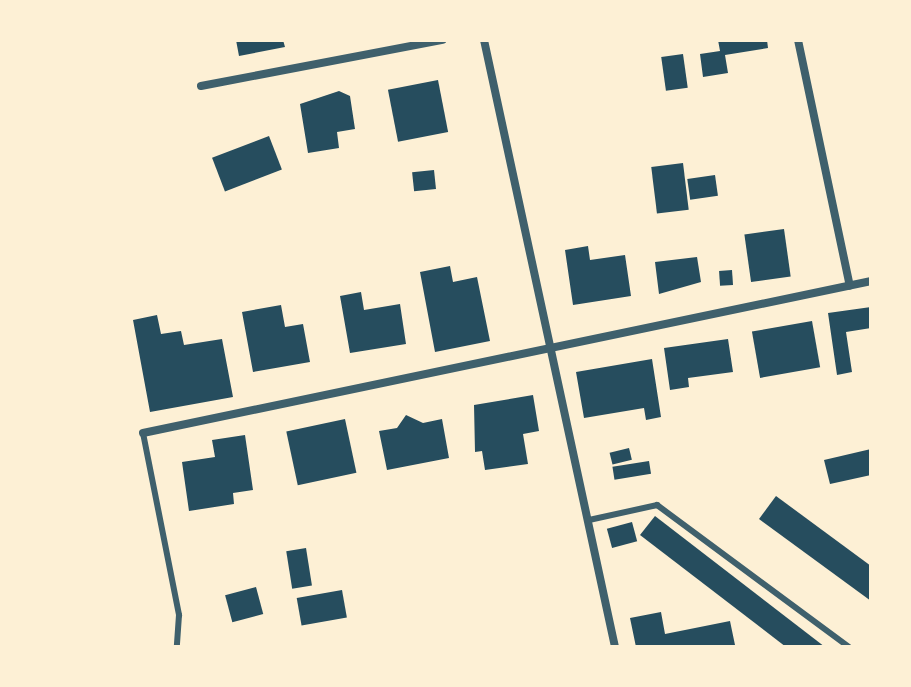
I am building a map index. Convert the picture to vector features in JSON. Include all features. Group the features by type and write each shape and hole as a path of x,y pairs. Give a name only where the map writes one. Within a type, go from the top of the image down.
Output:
{"street":[{"path":"201,86 443,40"},
{"path":"484,40 553,345 615,647"},
{"path":"798,40 850,286"},
{"path":"143,433 553,345 583,345 871,281"}],"lane":[{"path":"143,433 179,615 177,647"},
{"path":"589,520 657,505 849,647"}],"building":[{"path":"236,40 283,40 285,47 239,56"},
{"path":"718,40 767,40 768,48 725,55 728,73 703,77 700,54 720,51"},
{"path":"683,54 688,88 666,91 661,57"},
{"path":"438,80 448,132 398,142 388,90"},
{"path":"339,91 350,96 355,129 337,132 339,148 308,153 300,104"},
{"path":"269,136 282,170 225,191 212,158"},
{"path":"683,163 689,210 657,214 651,167"},
{"path":"434,170 436,189 414,191 412,172"},
{"path":"715,175 718,196 690,200 687,179"},
{"path":"784,229 791,277 751,282 744,235"},
{"path":"588,246 590,260 625,255 631,296 573,305 565,250"},
{"path":"697,257 701,282 659,294 655,262"},
{"path":"450,266 453,282 477,277 490,341 435,352 420,272"},
{"path":"732,270 733,285 720,286 719,271"},
{"path":"361,292 364,310 400,304 406,344 350,353 340,296"},
{"path":"281,305 285,327 303,324 310,362 253,372 242,312"},
{"path":"871,307 871,328 846,332 852,372 837,375 828,313"},
{"path":"157,315 161,334 181,331 184,345 222,339 233,397 150,412 133,320"},
{"path":"812,321 820,367 760,378 752,332"},
{"path":"728,339 733,372 688,378 689,387 670,390 664,348"},
{"path":"652,359 661,417 646,420 644,408 584,418 576,372"},
{"path":"533,395 539,431 523,434 528,464 485,470 482,451 475,452 474,405"},
{"path":"406,415 423,423 442,419 449,458 387,470 379,431 397,428"},
{"path":"345,419 356,473 298,485 286,431"},
{"path":"245,435 253,490 233,493 234,504 189,511 182,462 215,457 212,440"},
{"path":"629,448 632,460 612,464 610,453"},
{"path":"871,449 871,475 830,484 824,460"},
{"path":"649,461 651,474 614,480 612,467"},
{"path":"776,496 871,566 871,601 759,519"},
{"path":"655,516 825,647 786,647 640,535"},
{"path":"632,522 637,541 612,548 607,529"},
{"path":"306,548 312,586 292,589 286,551"},
{"path":"256,587 263,614 232,622 225,595"},
{"path":"342,590 347,618 302,626 297,598"},
{"path":"661,612 665,634 730,621 735,645 636,647 630,618"}]}
